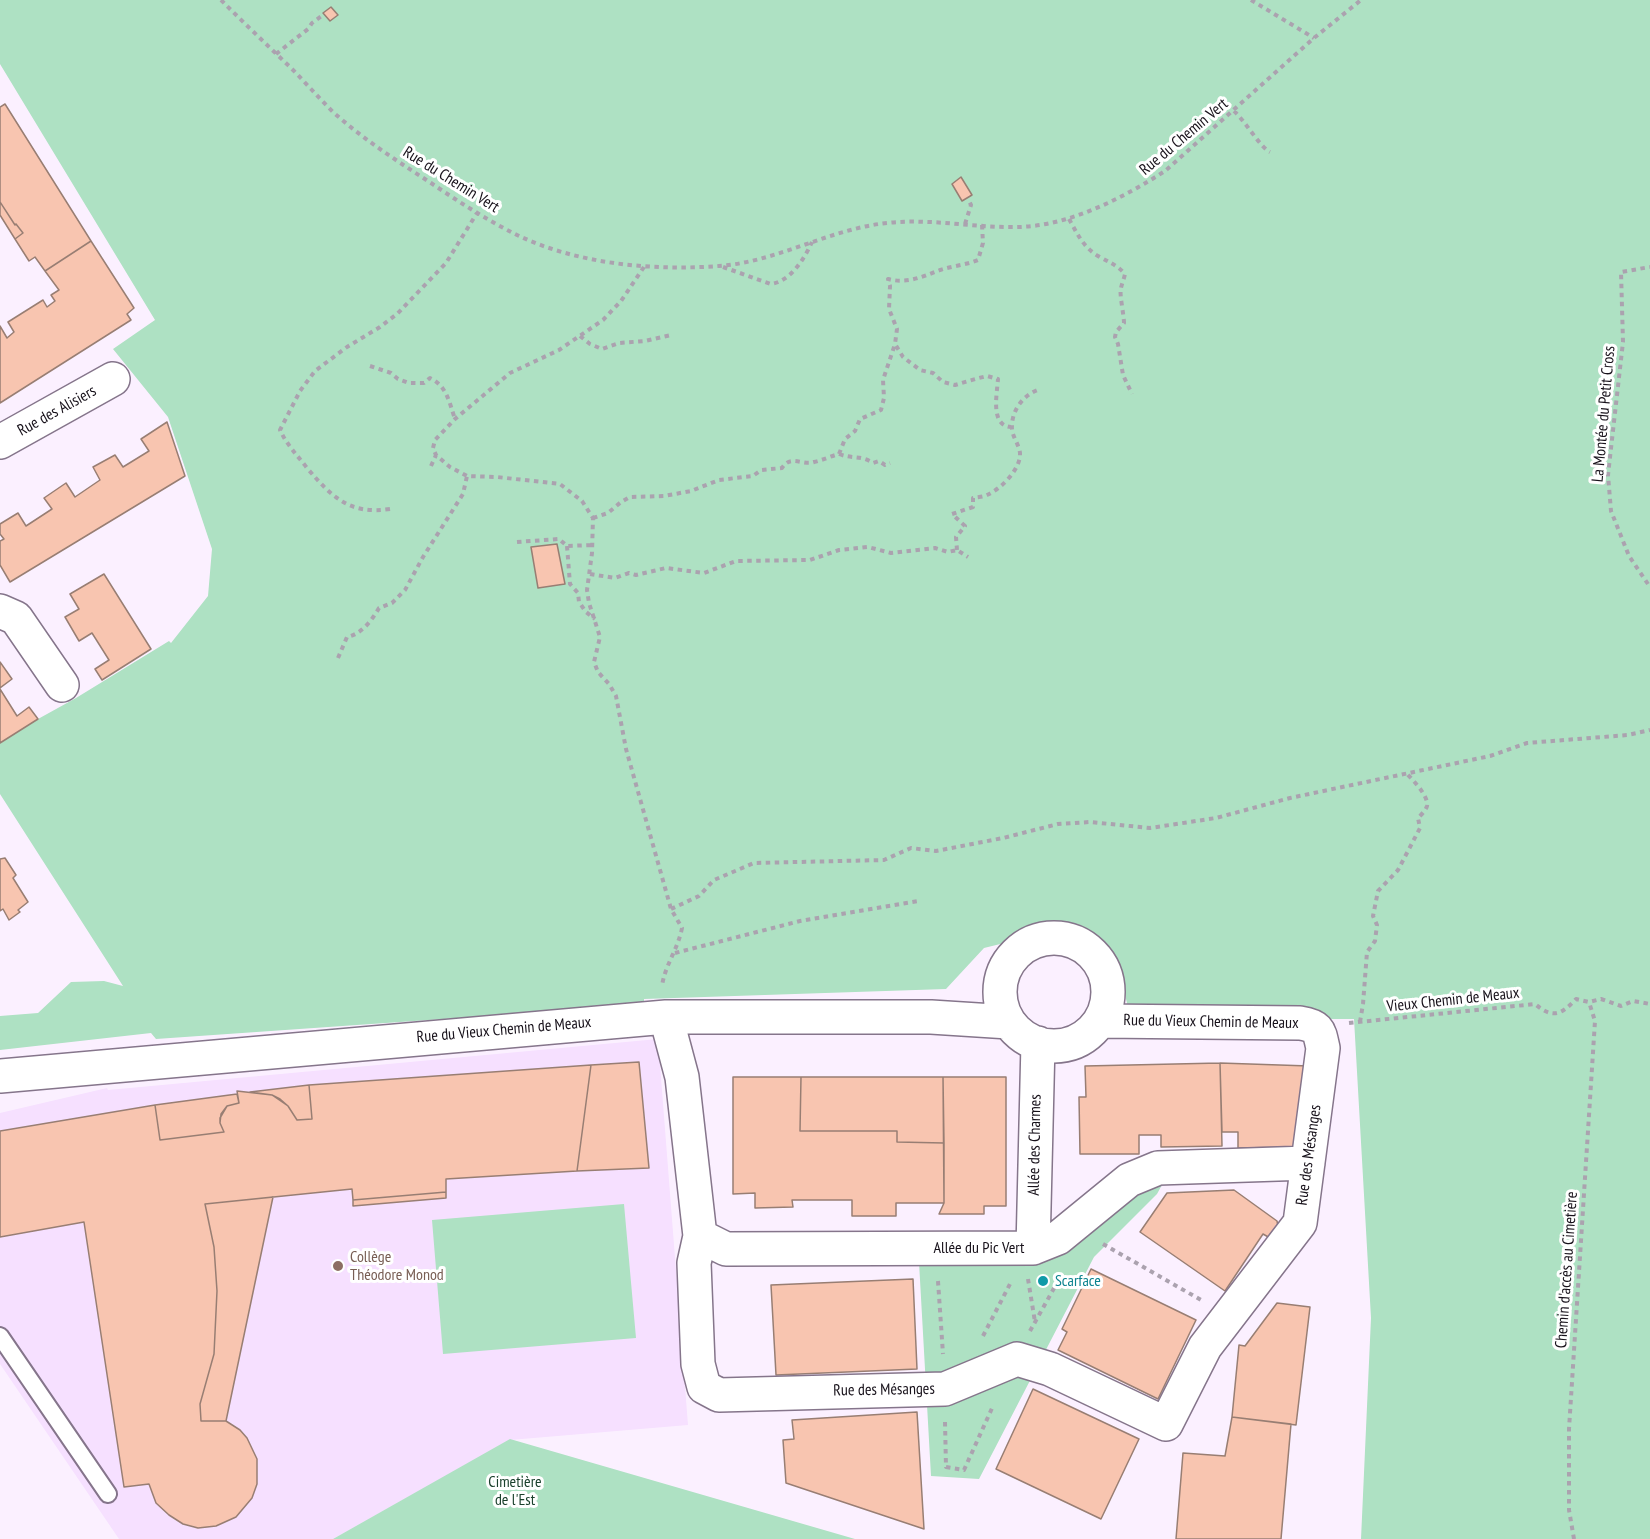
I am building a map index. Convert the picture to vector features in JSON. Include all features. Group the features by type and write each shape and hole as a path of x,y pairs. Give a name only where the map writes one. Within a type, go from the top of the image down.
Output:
{"street":[{"name":"Rue des Alisiers","path":"0,442 113,379"},
{"path":"0,611 16,618 62,685"},
{"path":"1062,938 1079,944 1094,954 1103,970 1108,986 1107,1004 1100,1021 1089,1034 1073,1042 1056,1046 1038,1043 1022,1035 1009,1022 1002,1006 1000,988 1004,971 1014,956 1028,945 1044,939 1062,938"},
{"name":"Rue du Vieux Chemin de Meaux","path":"0,1076 666,1017 931,1017 1009,1022"},
{"name":"Rue des Mésanges","path":"666,1017 682,1077 699,1236 694,1263 698,1364 704,1387 719,1395 945,1389 1017,1359 1050,1368 1166,1424 1205,1347 1300,1223 1323,1058 1319,1031"},
{"name":"Rue du Vieux Chemin de Meaux","path":"1100,1021 1300,1023 1310,1024 1319,1031"},
{"name":"Allée des Charmes","path":"1030,1263 1038,1043"},
{"name":"Allée du Pic Vert","path":"699,1236 726,1249 1030,1263 1128,1180 1158,1168 1308,1163"}],"lane":[{"path":"0,1336 108,1494"}],"path":[{"name":"Rue du Chemin Vert","path":"221,0 333,111 363,136 395,160 477,213 519,236 564,252 644,266 722,266 757,260 878,224 919,220 1018,227 1069,219 1138,189 1165,171 1314,38 1361,0"},
{"path":"1251,0 1314,38"},
{"path":"276,54 323,15"},
{"path":"1234,111 1255,134 1264,150 1270,152"},
{"path":"964,224 971,205 968,199"},
{"path":"390,509 379,511 354,507 328,493 286,443 280,430 300,391 315,371 397,314 446,263 477,213"},
{"path":"1069,219 1080,241 1096,255 1116,264 1125,274 1120,290 1124,323 1116,332 1115,337 1123,375 1132,394"},
{"path":"839,454 845,439 855,431 860,419 881,410 884,398 883,380 895,344 897,329 889,309 888,279 896,281 924,278 942,270 978,260 983,243 982,225"},
{"name":"Rue du Chemin Vert","path":"722,266 771,284 777,283 794,271 813,242"},
{"path":"644,266 621,301 603,320 559,350 510,373 455,419 435,440 433,448 436,455 450,467 467,476 560,484 582,501 593,518 593,545 587,590 588,603 600,637 594,662 598,672 616,696 626,750 671,909 682,928 679,945 663,979 662,990 666,1017"},
{"name":"La Montée du Petit Cross","path":"1648,584 1629,556 1611,511 1608,475 1623,342 1621,272 1650,267"},
{"path":"580,336 590,344 602,349 619,343 645,341 671,334"},
{"path":"895,344 903,357 920,370 933,373 943,382 956,386 987,376 998,379 996,408 1000,422 1005,427 1011,427"},
{"path":"370,366 391,373 398,380 409,383 424,382 429,378 439,382 455,419"},
{"path":"957,550 956,537 965,526 952,514 973,507 973,498 987,496 1001,485 1018,466 1020,452 1011,427 1015,412 1031,391 1041,389"},
{"path":"593,518 608,513 630,497 664,496 691,491 719,480 753,476 761,470 770,468 777,470 796,459 812,464 839,454 848,457 863,457 885,465 890,463"},
{"path":"430,466 436,455"},
{"path":"338,658 347,637 353,636 369,624 379,608 392,603 405,590 423,556 463,494 467,476"},
{"path":"517,542 559,539 567,546 593,545"},
{"path":"567,546 570,584 578,593 579,603 595,620"},
{"path":"590,574 615,578 629,573 636,575 666,568 704,573 736,561 810,560 839,550 868,547 891,553 935,548 948,552 957,550 968,557"},
{"path":"671,909 699,896 714,880 754,862 884,860 911,848 936,851 1058,824 1090,822 1150,828 1216,818 1290,798 1490,756 1527,743 1628,735 1650,730"},
{"path":"1360,1022 1364,1004 1367,952 1375,941 1377,925 1373,916 1378,891 1398,870 1420,828 1418,818 1427,805 1419,787 1406,773"},
{"path":"674,953 800,921 918,901"},
{"name":"Vieux Chemin de Meaux","path":"1319,1031 1346,1023 1535,1004 1550,1013 1559,1013 1566,1010 1576,999 1589,1002 1601,999 1621,1006 1633,1001 1650,1004"},
{"name":"Chemin d'accès au Cimetière","path":"1574,1539 1569,1510 1569,1429 1595,1021 1589,1002"},
{"path":"1097,1241 1206,1303"},
{"path":"1030,1263 1035,1322"},
{"path":"937,1271 943,1363"},
{"path":"1026,1340 1062,1274"},
{"path":"981,1340 1013,1278"},
{"path":"945,1414 946,1467 964,1470 997,1396"}],"shaded area":[{"name":"Collège Théodore Monod","path":"658,1039 688,1425 510,1440 333,1539 119,1539 0,1364 0,1113 107,1088 108,1090"}],"green space":[{"path":"0,0 1650,0 1650,1539 1361,1539 1371,1318 1354,1019 1131,1019 1120,975 1045,933 984,948 946,989 644,999 644,1005 156,1039 151,1033 0,1050 0,1016 38,1013 71,982 104,981 123,986 0,794 0,740 76,698 169,641 171,643 208,596 212,549 168,417 113,349 155,320 0,64"},
{"path":"1163,1183 1157,1194 1094,1257 979,1479 931,1476 919,1262 1038,1262 1133,1194"},
{"path":"624,1204 636,1338 443,1354 432,1220"},
{"name":"Cimetière de l'Est","path":"510,1439 855,1539 333,1539"}],"building":[{"path":"331,7 338,15 330,21 323,13"},
{"path":"5,104 91,241 45,271 35,257 29,261 15,239 23,233 0,202 0,107"},
{"path":"961,177 972,195 962,201 952,184"},
{"path":"0,202 23,233 15,239 0,215"},
{"path":"91,241 134,308 127,314 131,320 0,403 0,326 7,338 14,332 8,322 43,300 47,307 55,301 51,295 59,290 45,271"},
{"path":"167,422 185,476 10,582 0,565 0,541 4,539 0,534 0,524 18,513 26,526 52,509 44,498 66,483 75,497 100,480 93,467 115,455 123,467 149,451 141,439"},
{"path":"557,544 565,584 538,588 531,547"},
{"path":"104,574 151,649 102,680 95,669 109,660 92,633 79,641 65,617 79,609 70,594"},
{"path":"0,662 12,679 0,688"},
{"path":"0,689 17,716 29,707 38,719 0,743"},
{"path":"5,858 16,875 13,878 28,902 9,920 3,909 0,911 0,859"},
{"path":"639,1062 649,1168 577,1171 591,1065"},
{"path":"1220,1063 1309,1066 1298,1147 1238,1148 1238,1132 1222,1132"},
{"path":"1220,1063 1222,1146 1161,1147 1161,1135 1139,1135 1139,1154 1080,1154 1079,1097 1086,1097 1085,1066"},
{"path":"591,1065 577,1171 446,1179 446,1192 353,1200 352,1189 205,1204 214,1247 217,1291 214,1354 200,1404 201,1421 226,1421 240,1430 247,1438 257,1459 257,1484 252,1498 236,1517 216,1526 198,1528 183,1524 169,1515 156,1503 149,1484 124,1487 84,1222 0,1237 0,1131 155,1105 160,1140 224,1132 220,1118 227,1106 239,1103 237,1091 272,1095 288,1106 297,1120 312,1119 309,1085"},
{"path":"733,1077 801,1077 800,1131 897,1131 897,1142 944,1143 944,1203 896,1203 896,1216 852,1216 852,1200 792,1200 793,1207 755,1208 755,1193 733,1194"},
{"path":"801,1077 943,1077 944,1143 897,1142 897,1131 800,1131"},
{"path":"943,1077 1006,1077 1006,1206 984,1206 984,1214 939,1214 944,1203"},
{"path":"309,1085 312,1119 297,1120 288,1106 280,1099 272,1095 250,1092"},
{"path":"237,1094 239,1103 227,1106 221,1114 220,1123 224,1132 160,1140 155,1105"},
{"path":"1234,1190 1277,1221 1278,1226 1270,1238 1263,1234 1225,1291 1140,1232 1167,1193"},
{"path":"446,1192 446,1198 353,1206 353,1200"},
{"path":"273,1197 226,1421 201,1421 200,1404 214,1354 217,1291 214,1247 205,1204"},
{"path":"1091,1269 1196,1320 1158,1399 1058,1350 1067,1332 1062,1329"},
{"path":"913,1279 917,1369 776,1375 771,1285"},
{"path":"1277,1303 1310,1307 1296,1425 1232,1417 1239,1345 1245,1346"},
{"path":"1033,1389 1139,1439 1101,1519 996,1469"},
{"path":"917,1412 924,1529 786,1483 783,1440 794,1439 792,1420"},
{"path":"1232,1417 1291,1424 1281,1539 1176,1539 1183,1453 1225,1456"}],"place":[{"name":"Collège Théodore Monod","path":"338,1266"},
{"name":"Scarface","path":"1043,1281"}]}
